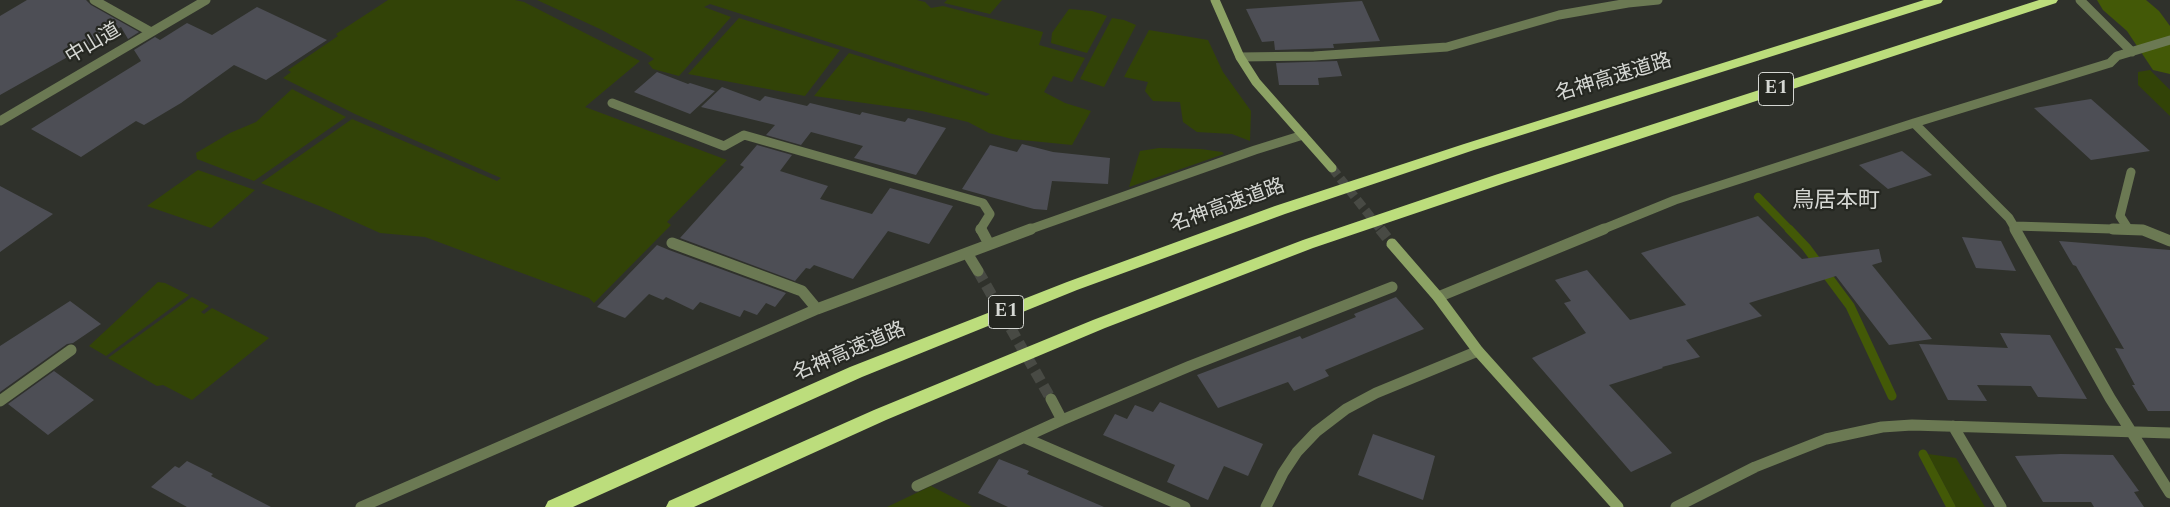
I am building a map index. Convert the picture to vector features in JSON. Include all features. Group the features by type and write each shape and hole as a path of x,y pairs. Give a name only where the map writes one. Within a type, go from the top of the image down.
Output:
{"highway":[{"name":"名神高速道路","path":"554,507 856,372 1072,286 1280,210 1459,150 1937,0"},
{"name":"E1","path":"675,507 880,415 1098,324 1308,244 1500,179 2052,0"}],"street":[{"path":"94,0 151,32"},
{"name":"中山道","path":"0,121 206,0"},
{"path":"1215,0 1240,57 1269,98 1332,168"},
{"path":"1240,57 1314,56 1447,46 1478,40 1559,15 1628,3 1658,0"},
{"path":"2080,0 2135,51"},
{"path":"1438,298 1674,200 2110,62 2117,56 2170,40"},
{"path":"612,104 724,146 744,135 984,203 990,214 980,230 989,244"},
{"path":"1914,123 2009,218 2110,398 2170,493"},
{"path":"361,507 817,309 989,244 1255,150 1303,135"},
{"path":"2129,230 2120,216 2131,172"},
{"path":"2014,226 2143,230 2170,241"},
{"path":"672,243 802,290 817,309"},
{"path":"1392,244 1438,298 1478,351 1618,507"},
{"path":"966,253 978,271"},
{"path":"917,486 1062,420 1190,366 1392,288"},
{"path":"0,401 71,350"},
{"path":"1266,507 1283,473 1298,452 1316,432 1346,409 1376,394 1478,351"},
{"path":"1051,399 1062,420"},
{"path":"1953,426 2001,507"},
{"path":"1676,507 1755,467 1826,438 1882,427 1953,426 2170,433"},
{"path":"1025,438 1185,507"}],"green space":[{"path":"388,0 515,0 524,2 640,61 585,107 727,160 667,222 671,225 594,303 589,298 425,237 380,233 322,207 261,183 352,119 497,181 501,178 355,114 283,78 291,72 288,70 338,36 336,34"},
{"path":"537,0 917,0 925,2 931,8 943,6 1043,32 1039,45 1085,58 1072,82 1053,76 1044,92 1065,103 1091,111 1072,145 1012,139 989,133 968,122 922,111 814,96 849,53 986,96 990,94 710,4 704,7 731,17 679,76 653,69 648,63 654,59 645,53 600,29"},
{"path":"947,0 1002,0 990,14 944,3"},
{"path":"1069,9 1092,11 1107,16 1087,53 1051,43 1052,33"},
{"path":"739,18 840,50 805,96 688,74"},
{"path":"1112,18 1136,25 1104,87 1080,79"},
{"path":"1149,30 1208,40 1223,72 1251,111 1250,141 1232,134 1197,132 1183,122 1180,102 1153,101 1145,91 1148,82 1124,77"},
{"path":"2150,70 2170,90 2170,116 2138,85 2138,72"},
{"path":"292,89 346,117 254,181 197,159 196,153 230,133 256,122"},
{"path":"1159,148 1201,149 1222,152 1224,154 1129,187 1140,151"},
{"path":"198,170 255,190 211,228 147,206"},
{"path":"158,282 165,283 189,295 106,356 89,346"},
{"path":"192,297 209,306 201,312 204,314 212,308 269,338 192,400 163,385 157,386 108,358"},
{"path":"1928,454 1956,458 1985,507 1956,507"},
{"path":"931,486 972,507 887,507"}],"building":[{"path":"27,0 86,0 91,5 139,32 128,39 121,27 0,95 0,16"},
{"path":"1362,1 1380,41 1333,44 1334,48 1275,50 1274,41 1262,42 1246,9"},
{"path":"257,7 327,40 266,80 234,65 181,103 144,125 136,121 81,157 31,129 141,61 134,50 155,37 160,40 187,23 212,35"},
{"path":"1337,61 1342,76 1318,78 1319,85 1279,85 1276,63"},
{"path":"657,72 688,84 715,91 690,114 634,92"},
{"path":"722,87 760,101 765,96 807,106 810,103 860,115 862,112 905,122 908,118 946,128 916,175 854,158 863,146 811,132 801,145 766,135 775,125 701,107"},
{"path":"2091,99 2150,151 2091,160 2034,108"},
{"path":"1022,144 1053,152 1110,158 1108,184 1052,181 1047,210 1034,209 962,189 990,145 1017,152"},
{"path":"757,145 792,155 780,171 828,186 820,199 872,214 890,188 953,206 929,244 888,231 853,279 814,265 810,269 806,268 795,281 680,238 744,167 740,165"},
{"path":"1902,151 1932,175 1888,189 1859,165"},
{"path":"0,186 53,214 0,252"},
{"path":"1758,216 1802,259 1879,249 1882,262 1872,265 1932,339 1889,345 1836,276 1749,303 1762,316 1686,340 1700,357 1662,367 1609,385 1672,453 1631,472 1532,358 1586,333 1564,303 1571,301 1555,280 1587,270 1630,320 1686,305 1641,253"},
{"path":"1962,237 2001,241 2016,271 1976,268"},
{"path":"2059,241 2170,250 2170,411 2148,411 2132,385 2135,385 2115,348 2124,349 2076,266 2073,265"},
{"path":"657,245 786,293 775,307 766,303 757,315 744,310 740,317 700,302 693,310 666,297 663,300 649,294 625,318 597,307"},
{"path":"1396,297 1424,329 1325,370 1329,376 1294,391 1288,382 1218,408 1197,375 1300,336 1302,339 1356,317 1354,314"},
{"path":"70,301 101,324 73,343 67,344 0,392 0,346"},
{"path":"2000,333 2050,335 2087,399 2038,397 2031,386 1977,385 1987,401 1948,400 1919,344 2008,348"},
{"path":"54,371 94,400 48,435 8,404"},
{"path":"1160,402 1263,444 1248,476 1224,466 1208,500 1167,482 1175,465 1103,435 1115,414 1127,419 1135,405 1153,412"},
{"path":"1373,434 1435,456 1423,500 1358,475"},
{"path":"2061,454 2113,455 2139,491 2134,492 2144,507 2094,507 2091,502 2043,502 2015,456"},
{"path":"999,459 1029,471 1027,474 1104,507 1008,507 978,493"},
{"path":"187,461 213,474 211,476 271,507 187,507 151,487 175,466 179,468"}],"waterway":[{"path":"2119,0 2143,21 2170,59"},
{"path":"1758,197 1790,230"},
{"path":"1789,229 1806,247 1850,306 1892,396"},
{"path":"1923,454 1951,507"}],"tunnel":[{"path":"1332,168 1381,230"},
{"path":"1380,229 1392,244"},
{"path":"978,271 1051,399"}],"district":[{"name":"鳥居本町","path":"1836,203"}]}
